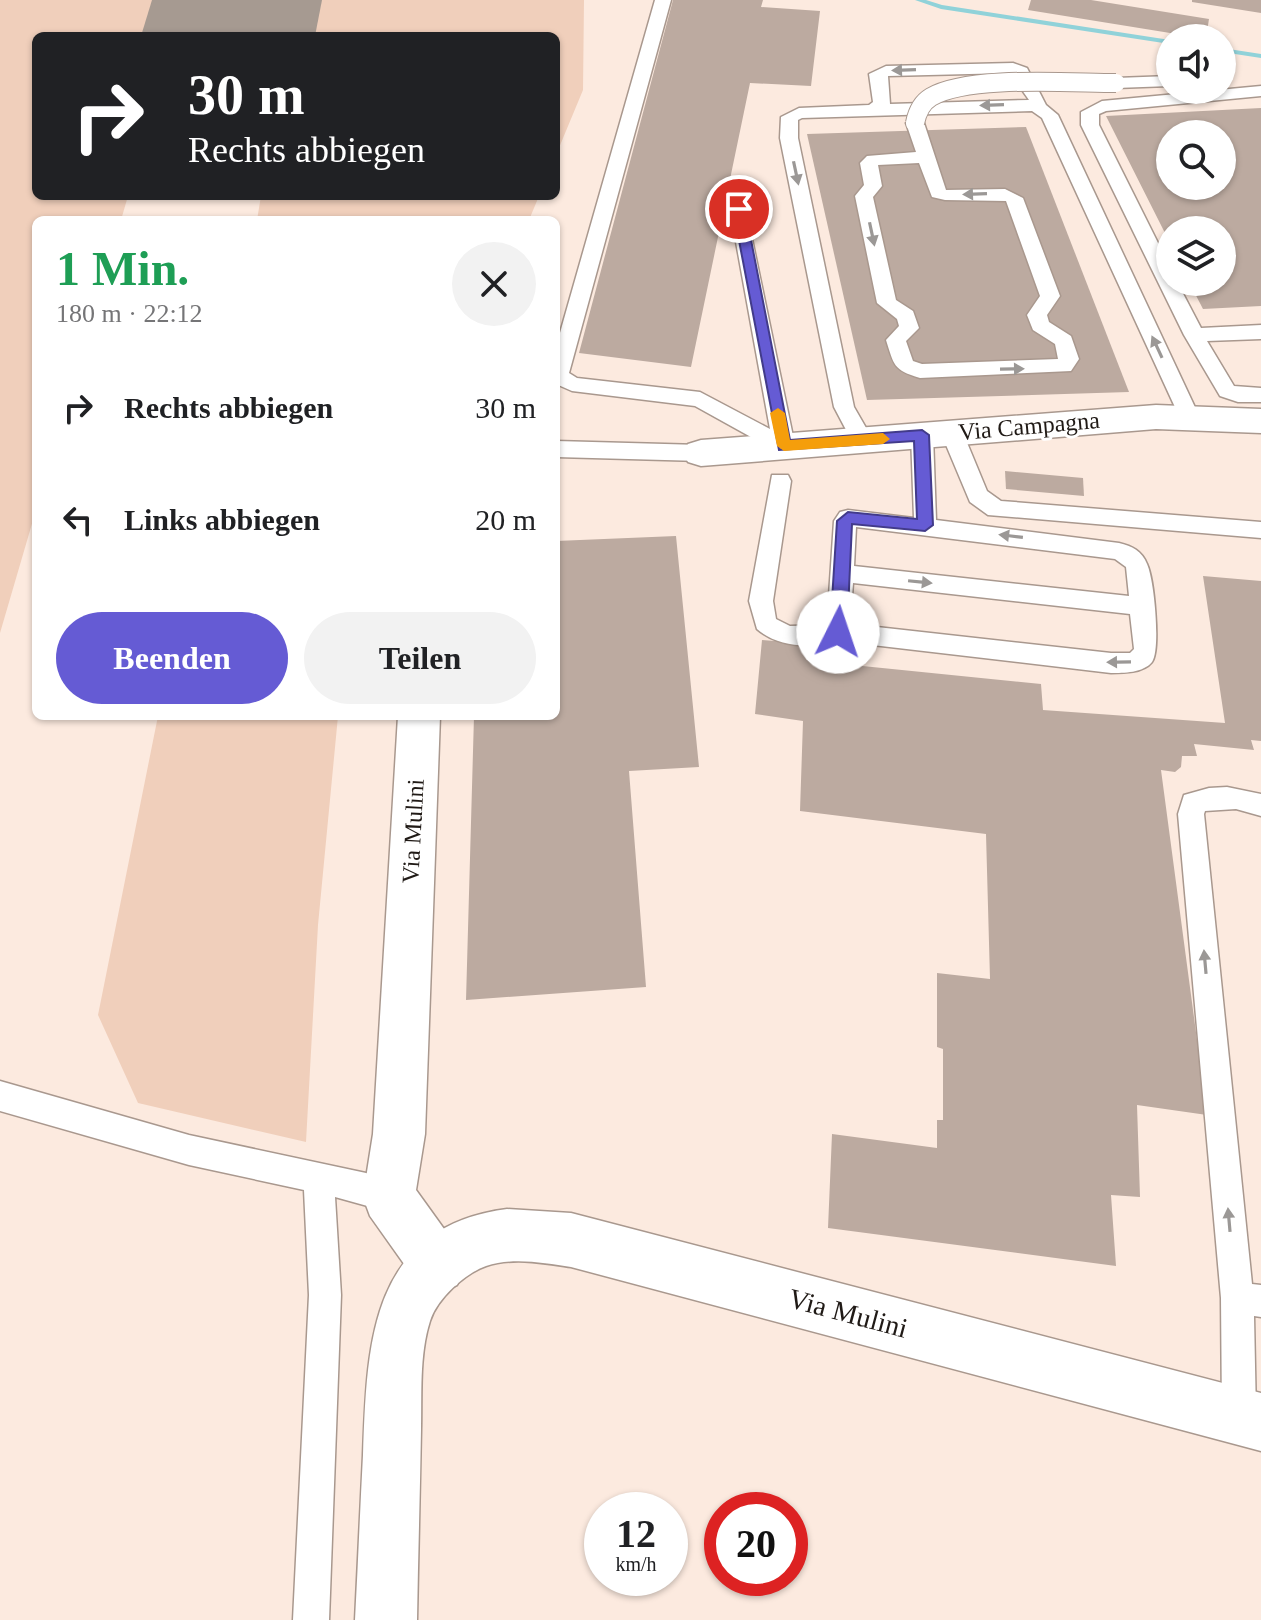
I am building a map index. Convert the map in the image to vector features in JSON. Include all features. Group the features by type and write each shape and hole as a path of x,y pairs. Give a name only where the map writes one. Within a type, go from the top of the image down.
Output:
{"street":[{"name":"Via Campagna","path":"701,453 1104,420 1190,418 1261,421"},
{"name":"Via Mulini","path":"389,1197 399,1134 419,720"},
{"path":"389,1197 438,1266"},
{"name":"Via Mulini","path":"386,1620 395,1366 405,1312 438,1266 465,1247 496,1237 530,1235 571,1240 1250,1419"}],"lane":[{"path":"560,369 663,0"},
{"path":"875,109 882,103 877,79 880,72 998,67 1018,70 1043,109 1190,418"},
{"path":"926,157 873,160 869,163 873,186 864,200 887,303 906,316 909,328 896,340 904,365 920,371 1064,366 1069,359 1064,341 1040,325 1037,315 1050,296 1014,198 1005,194 945,195 935,188 926,157 915,123 918,112 926,101 956,89 1156,82"},
{"path":"1236,83 1261,90"},
{"path":"1261,90 1102,106 1090,112 1090,125 1194,335 1227,391 1238,395 1261,395"},
{"path":"862,440 844,407 788,122 790,117 799,113 1020,104 1043,109"},
{"path":"739,209 784,446"},
{"path":"1194,335 1261,332"},
{"path":"560,377 572,384 700,399 784,446"},
{"path":"925,525 937,434"},
{"path":"937,434 978,496 996,509 1261,530"},
{"path":"560,449 701,453"},
{"path":"780,481 761,601 765,623 777,632 818,636 838,632 1126,663 1144,657 1146,649 1135,560 1119,551 848,518 845,521 838,632"},
{"path":"842,573 1142,606"},
{"path":"1250,1419 1249,1300 1191,814 1193,803 1205,798 1245,799 1261,805"},
{"path":"0,1096 189,1150 366,1188 389,1197"},
{"path":"311,1620 325,1295 319,1180"}],"shaded area":[{"path":"0,0 185,0 176,32 32,32 32,200 127,200 122,216 32,216 32,524 0,633"},
{"path":"300,0 584,0 583,90 560,145 560,32 294,32"},
{"path":"260,200 537,200 531,216 258,216"},
{"path":"157,720 338,720 318,925 306,1142 138,1103 98,1015"}],"building":[{"path":"673,0 763,0 761,7 820,11 811,86 750,83 691,367 579,353"},
{"path":"1031,0 1091,0 1209,19 1208,24 1156,24 1156,31 1028,10"},
{"path":"1261,0 1261,13 1192,2"},
{"path":"1261,108 1261,306 1203,309 1196,296 1236,296 1236,216 1156,216 1106,116"},
{"path":"1026,127 1129,392 867,400 807,134"},
{"path":"1005,471 1083,478 1084,496 1006,489"},
{"path":"676,536 699,767 629,771 646,987 466,1000 474,720 560,720 560,541"},
{"path":"1203,576 1261,581 1261,741 1251,740 1254,750 1194,744 1197,756 1182,756 1181,767 1175,772 1161,770 1207,1115 1137,1105 1140,1197 1111,1195 1116,1266 828,1228 832,1134 937,1148 937,1120 943,1120 943,1049 937,1047 937,973 990,979 986,834 800,811 803,721 755,714 762,640 814,644 813,661 1041,684 1043,710 1225,723"}],"waterway":[{"path":"919,0 941,7 1156,40"},
{"path":"1236,52 1261,56"}],"runway":[{"path":"229,32 237,0"}],"slow traffic":[{"path":"778,413 784,446 883,439"}],"route":[{"path":"739,209 784,446 922,435 925,525 848,518 845,521 838,632"}]}
